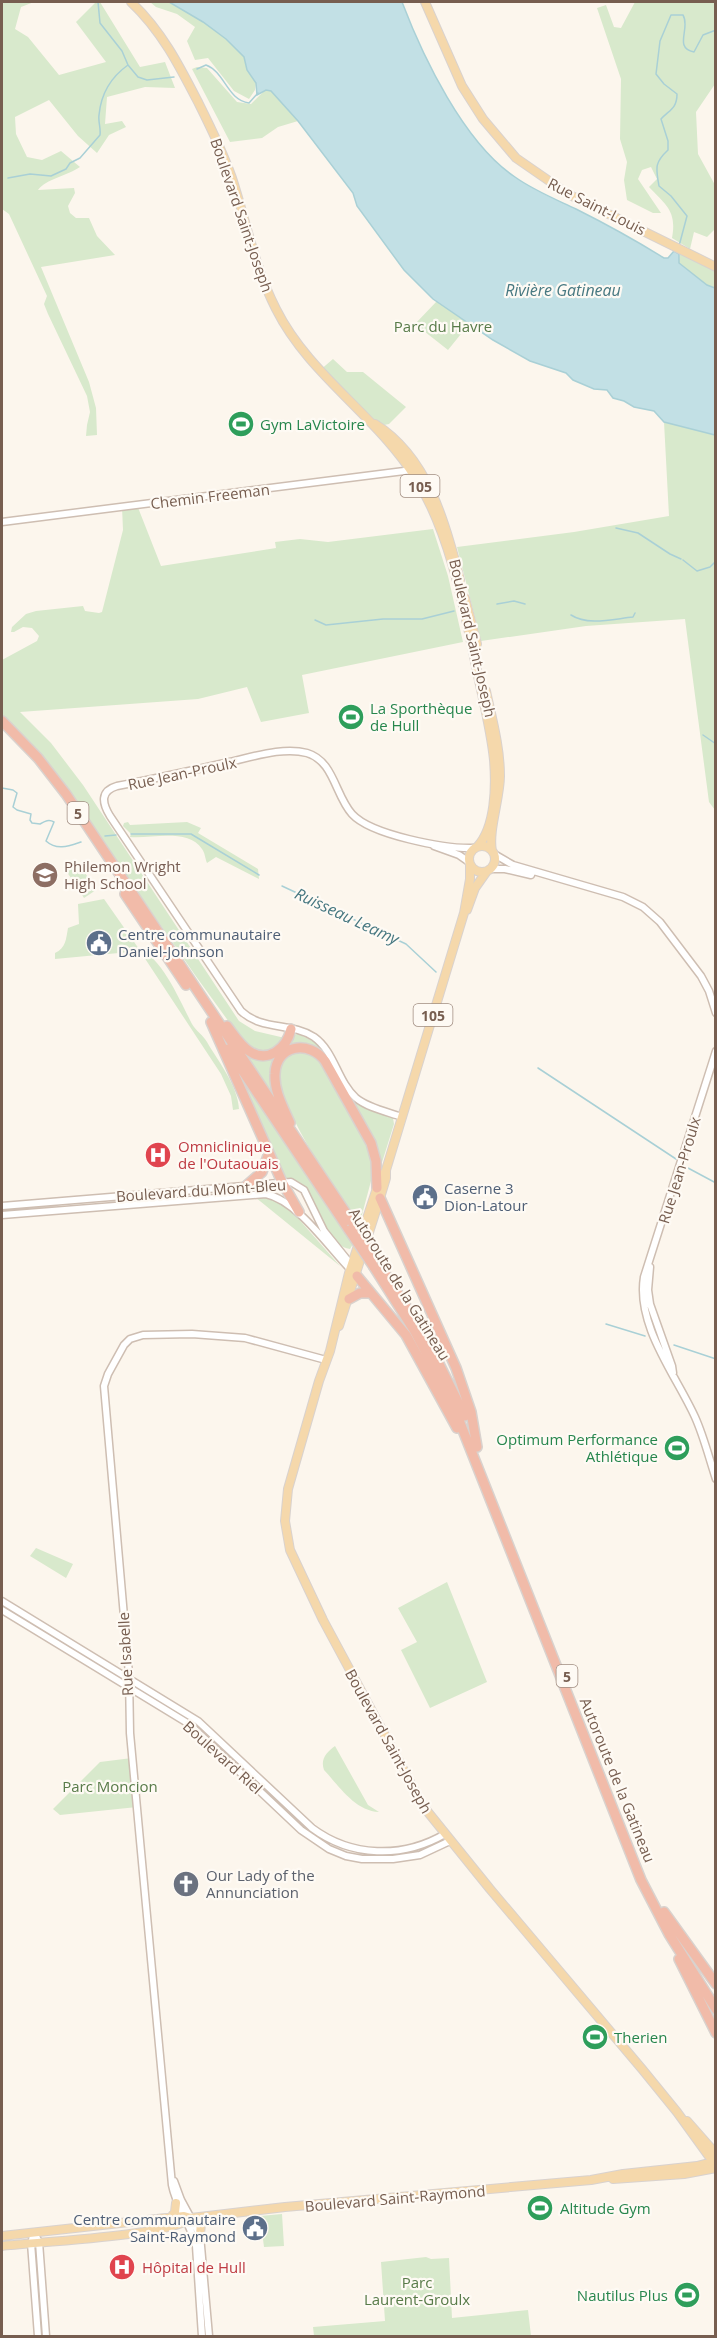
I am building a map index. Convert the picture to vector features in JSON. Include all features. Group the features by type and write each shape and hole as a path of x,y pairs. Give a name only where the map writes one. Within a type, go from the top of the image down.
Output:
{"highway":[{"name":"Autoroute de la Gatineau","path":"2,722 34,754 62,789 301,1147 350,1226"},
{"name":"Autoroute de la Gatineau","path":"2,730 30,759 60,798 414,1318 436,1357 477,1447 634,1848 664,1912 716,1997"},
{"path":"195,988 242,1045 255,1054 267,1055 280,1050 287,1042 291,1029"},
{"path":"211,1022 282,1182 298,1212"},
{"path":"301,1147 278,1094 275,1078 276,1066 280,1057 298,1047 312,1049 322,1057 366,1132 375,1155 377,1188"},
{"path":"247,1185 263,1170 269,1153"},
{"path":"380,1198 453,1361 471,1412 477,1447"},
{"name":"Autoroute de la Gatineau","path":"375,1263 433,1364 457,1414 633,1860 669,1934 716,2009"},
{"path":"353,1270 392,1316 413,1346 480,1472"},
{"path":"350,1299 360,1293 371,1293"},
{"path":"664,1912 716,1984"},
{"path":"669,1934 684,1973 716,2033"}],"main road":[{"name":"Boulevard Saint-Joseph","path":"131,2 153,25 168,47 221,150 265,284 280,317 308,359 415,470 435,500 452,547 470,615 498,747 500,776 491,840 493,852"},
{"name":"Rue Saint-Louis","path":"425,2 462,86 483,119 516,158 568,194 716,267"},
{"name":"Boulevard Saint-Joseph","path":"415,470 452,568 470,638 494,758 492,811 486,833 475,847"},
{"path":"475,847 485,846 493,852"},
{"name":"105","path":"470,863 470,853 475,847"},
{"name":"105","path":"488,870 494,864 493,852"},
{"name":"Boulevard Saint-Joseph","path":"465,913 470,863"},
{"path":"470,863 476,870 488,870"},
{"name":"Boulevard Saint-Joseph","path":"488,870 475,888 465,913 386,1170 377,1188 357,1252 288,1489 285,1521 290,1550 323,1620 417,1797 447,1838 713,2157"},
{"name":"Boulevard Saint-Joseph","path":"333,1338 350,1299 353,1270 380,1198 386,1170"},
{"path":"713,2157 701,2169 716,2175"},
{"name":"Boulevard Saint-Raymond","path":"2,2246 130,2234 211,2215 599,2179 623,2174 701,2169 713,2157"},
{"path":"169,2220 175,2212 177,2203"},
{"path":"200,2235 201,2222 211,2215"},
{"name":"Boulevard Saint-Raymond","path":"2,2236 187,2219"}],"street":[{"name":"Chemin Freeman","path":"2,522 415,470"},
{"name":"Rue Jean-Proulx","path":"402,1117 356,1098 321,1043 308,1034 257,1022 248,1017 238,1006 108,811 104,803 105,793 117,786 268,754 299,751 311,755 326,767 347,808 359,821 375,829 432,844 475,847"},
{"name":"Rue Jean-Proulx","path":"432,844 437,848 459,855 470,863"},
{"path":"493,852 513,865 544,876 622,897 648,911 660,922 701,976 716,1013"},
{"path":"488,870 505,869 544,876"},
{"name":"Rue Jean-Proulx","path":"716,1051 642,1288 644,1305 672,1366 673,1374 698,1424 716,1479"},
{"name":"Boulevard du Mont-Bleu","path":"2,1206 293,1182 303,1189 321,1226 353,1270"},
{"name":"Boulevard du Mont-Bleu","path":"2,1215 261,1194 280,1198 298,1212 353,1270"},
{"path":"53,1202 54,1210"},
{"path":"340,1252 357,1252"},
{"name":"Rue Isabelle","path":"187,2219 177,2203 172,2175 131,1741 128,1678 104,1391 106,1378 119,1352 130,1339 138,1336 192,1334 246,1338 326,1360"},
{"name":"Boulevard Riel","path":"2,1601 206,1727 312,1828 341,1845 364,1850 394,1851 447,1838"},
{"name":"Boulevard Riel","path":"2,1610 193,1727 301,1830 338,1853 371,1859 402,1858 427,1852 447,1838"},
{"name":"Rue Isabelle","path":"172,2175 187,2219"},
{"path":"187,2219 200,2235 209,2337"},
{"path":"187,2219 196,2246 202,2337"},
{"path":"34,2233 46,2337"},
{"path":"35,2242 38,2337"}],"green space":[{"path":"167,1 186,10 222,35 240,52 256,83 255,90 249,99 234,91 208,58 195,60 187,41 195,27 177,14 156,7 150,2"},
{"path":"2,2 34,2 21,7 15,29 28,37 59,75 106,62 76,22 96,2 100,2 140,67 165,62 175,88 145,87 107,97 105,124 122,121 126,127 109,135 97,153 78,136 49,100 15,117 16,134 27,157 42,160 61,151 80,167 46,183 38,190 74,188 75,193 68,206 70,213 76,218 89,218 97,236 115,255 41,267 89,382 96,408 97,435 86,436 90,412 87,396 44,304 47,296 9,214 2,209"},
{"path":"635,2 715,2 715,84 696,112 698,154 715,185 715,229 707,237 694,232 690,249 672,238 673,221 669,209 649,187 657,179 651,167 642,170 638,179 661,213 653,213 627,200 624,180 627,162 620,139 621,79 597,8 606,5 614,27 621,28"},
{"path":"207,68 237,102 251,104 265,90 271,91 298,121 278,127 262,138 230,142 192,69"},
{"path":"680,251 715,269 715,288 707,285 679,263"},
{"name":"Parc du Havre","path":"437,301 469,324 448,350 415,324"},
{"path":"333,359 347,372 363,372 406,407 389,424 379,426 319,371"},
{"path":"664,422 715,435 715,810 709,802 685,619 586,626 481,641 457,547 574,532 669,516"},
{"path":"137,505 161,566 276,548 275,542 300,539 328,542 433,529 448,576 463,642 302,675 309,713 261,722 247,687 198,699 20,712 51,743 83,785 239,1021 255,1031 285,1038 273,1050 262,1052 252,1050 242,1040 52,768 2,715 2,660 37,641 39,636 32,628 23,627 11,632 12,627 26,614 36,611 83,606 85,611 102,612 123,530 122,507"},
{"path":"128,822 130,825 187,822 201,828 198,833 258,869 259,879 216,857 207,863 202,849 188,839 169,836 130,837 131,834 123,826"},
{"path":"78,862 96,890 84,898 65,869"},
{"path":"104,899 139,949 155,961 163,971 195,1029 227,1074 238,1100 239,1109 233,1110 231,1096 221,1074 140,951 55,959 55,953 65,943 68,928 79,924 78,904"},
{"path":"298,1034 315,1042 326,1055 313,1047 278,1056 277,1098 274,1099 244,1055 247,1052 263,1058 293,1035"},
{"path":"307,1051 319,1058 363,1135 371,1154 371,1181 359,1226 307,1143 283,1094 279,1074 282,1061 290,1054"},
{"path":"233,1065 353,1244 350,1249 339,1244 330,1235 304,1188 295,1181 283,1179"},
{"path":"351,1098 361,1106 393,1118 394,1124 379,1172"},
{"path":"255,1197 275,1199 289,1208 340,1266"},
{"path":"36,1548 73,1564 66,1578 30,1556"},
{"path":"447,1582 487,1682 430,1708 401,1650 417,1642 398,1608"},
{"path":"335,1746 368,1805 379,1812 370,1811 355,1802 324,1770 325,1756"},
{"name":"Parc Moncion","path":"132,1758 137,1807 60,1815 53,1809 100,1762"},
{"path":"282,2214 284,2246 264,2247 260,2216"},
{"name":"Parc Laurent-Groulx","path":"426,2257 449,2258 452,2318 528,2310 531,2336 314,2336 313,2327 385,2321 381,2262"}],"water":[{"name":"Rivière Gatineau","path":"169,2 402,2 421,48 447,97 462,121 496,162 529,186 598,220 664,258 668,258 674,251 679,254 679,263 707,285 715,288 715,435 664,422 654,411 634,407 613,398 607,390 594,389 573,380 566,373 530,361 493,340 433,299 404,270 357,206 353,193 298,121 271,91 266,90 257,95 256,83 247,70 244,57 226,39 203,22"}],"waterway":[{"path":"98,2 100,23 122,51 128,65 138,77 147,80 174,77"},
{"path":"679,246 687,216 671,196 659,186 657,175 658,162 668,150 668,141 661,119 674,106 677,99 677,94 656,74 660,41 671,15 683,15 685,20 683,42 688,50 694,52 703,35 716,30"},
{"path":"8,178 30,174 51,176 66,169 70,163 80,158 100,135 100,107 108,87 128,65"},
{"path":"197,69 206,65 218,73 231,92 242,101 249,103 258,93"},
{"path":"616,528 638,533 681,559"},
{"path":"683,560 697,571 710,567 716,561"},
{"path":"497,604 514,601 525,604"},
{"path":"315,620 326,625 383,619 422,619 454,611"},
{"path":"571,615 585,620 601,621 633,617 635,613"},
{"path":"703,735 716,744"},
{"name":"Ruisseau Leamy","path":"2,788 17,793 13,807 31,814 32,823 54,822 46,841 50,844 63,847 81,842"},
{"name":"Ruisseau Leamy","path":"131,834 191,834 259,875"},
{"name":"Ruisseau Leamy","path":"105,836 116,835"},
{"name":"Ruisseau Leamy","path":"282,886 406,944 436,972"},
{"name":"Ruisseau Leamy","path":"538,1068 676,1159"},
{"name":"Ruisseau Leamy","path":"688,1168 716,1183"},
{"path":"606,1324 645,1336"},
{"path":"674,1345 716,1359"}],"place":[{"name":"Gym LaVictoire","path":"241,424"},
{"name":"La Sporthèque de Hull","path":"351,717"},
{"name":"Philemon Wright High School","path":"45,875"},
{"name":"Centre communautaire Daniel-Johnson","path":"99,943"},
{"name":"Omniclinique de l'Outaouais","path":"158,1155"},
{"name":"Caserne 3 Dion-Latour","path":"425,1197"},
{"name":"Optimum Performance Athlétique","path":"677,1448"},
{"name":"Our Lady of the Annunciation","path":"186,1884"},
{"name":"Therien","path":"595,2037"},
{"name":"Altitude Gym","path":"540,2208"},
{"name":"Centre communautaire Saint-Raymond","path":"255,2228"},
{"name":"Hôpital de Hull","path":"122,2267"},
{"name":"Nautilus Plus","path":"687,2295"}]}
